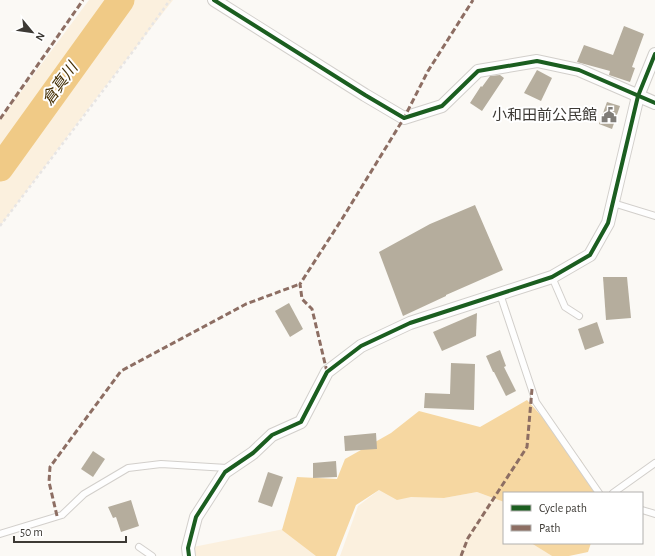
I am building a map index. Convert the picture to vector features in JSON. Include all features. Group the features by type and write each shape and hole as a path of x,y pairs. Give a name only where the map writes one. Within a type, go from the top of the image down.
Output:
{"street":[{"path":"214,0 364,95 404,118 442,106 478,71 538,61 579,70 655,103"},
{"path":"189,556 188,548 196,517 225,472 253,452 272,435 301,422 327,372 361,346 410,323 552,277 590,255 608,223 638,96 655,54"}],"lane":[{"path":"613,203 655,216"},
{"path":"552,277 565,307 579,316"},
{"path":"500,294 536,402 598,492"},
{"path":"614,492 655,463"},
{"path":"0,534 62,515 84,494 128,468 161,464 231,469"},
{"path":"643,510 655,514"},
{"path":"139,547 152,556"}],"path":[{"path":"0,226 134,50 170,0"}],"shaded area":[{"path":"89,0 173,0 97,97 0,226 0,120"},
{"path":"527,400 581,460 599,492 503,492 503,502 477,492 444,498 411,497 397,500 379,490 356,505 336,556 316,556 282,530 297,477 337,479 345,459 391,433 419,411 480,427"},
{"path":"379,490 444,498 477,492 503,502 503,544 533,544 552,556 340,556 358,506"},
{"path":"284,529 319,556 189,556 188,548"},
{"path":"533,544 591,544 588,552 569,556 552,556"}],"building":[{"path":"624,26 644,34 632,67 635,68 630,82 609,75 610,71 577,62 584,45 613,55"},
{"path":"537,70 552,78 541,101 524,93"},
{"path":"500,75 504,78 482,111 470,103 481,86 482,87 490,76"},
{"name":"小和田前公民館","path":"607,102 620,106 612,129 599,124"},
{"path":"475,205 503,270 403,316 379,252 430,224"},
{"path":"603,277 627,277 631,318 606,320"},
{"path":"289,303 303,329 290,337 275,311"},
{"path":"477,313 476,336 442,351 433,332"},
{"path":"597,322 604,343 585,350 578,329"},
{"path":"500,350 506,366 504,367 516,391 506,396 486,356"},
{"path":"451,363 475,364 474,410 424,408 425,393 450,394"},
{"path":"376,433 377,449 345,451 344,436"},
{"path":"93,451 105,459 93,477 81,469"},
{"path":"336,461 337,477 313,478 313,463"},
{"path":"268,472 283,477 272,507 258,502"},
{"path":"131,500 139,526 121,532 116,517 113,518 108,507"}],"waterway":[{"name":"倉真川","path":"0,168 121,0"}],"marked path":[{"path":"0,119 83,0"},
{"path":"327,372 312,309 302,299 300,284 404,118 428,71 473,0"},
{"path":"57,516 49,482 50,467 121,371 246,304 300,284"},
{"path":"461,556 468,538 527,447 532,389"}],"cycle path":[{"path":"214,0 404,118 442,106 478,71 537,61 579,70 655,103"},
{"path":"189,556 188,548 196,517 225,472 253,453 272,435 301,422 327,372 361,346 410,323 552,277 590,255 608,223 638,96 655,54"}],"place":[{"name":"小和田前公民館","path":"609,115"}]}
